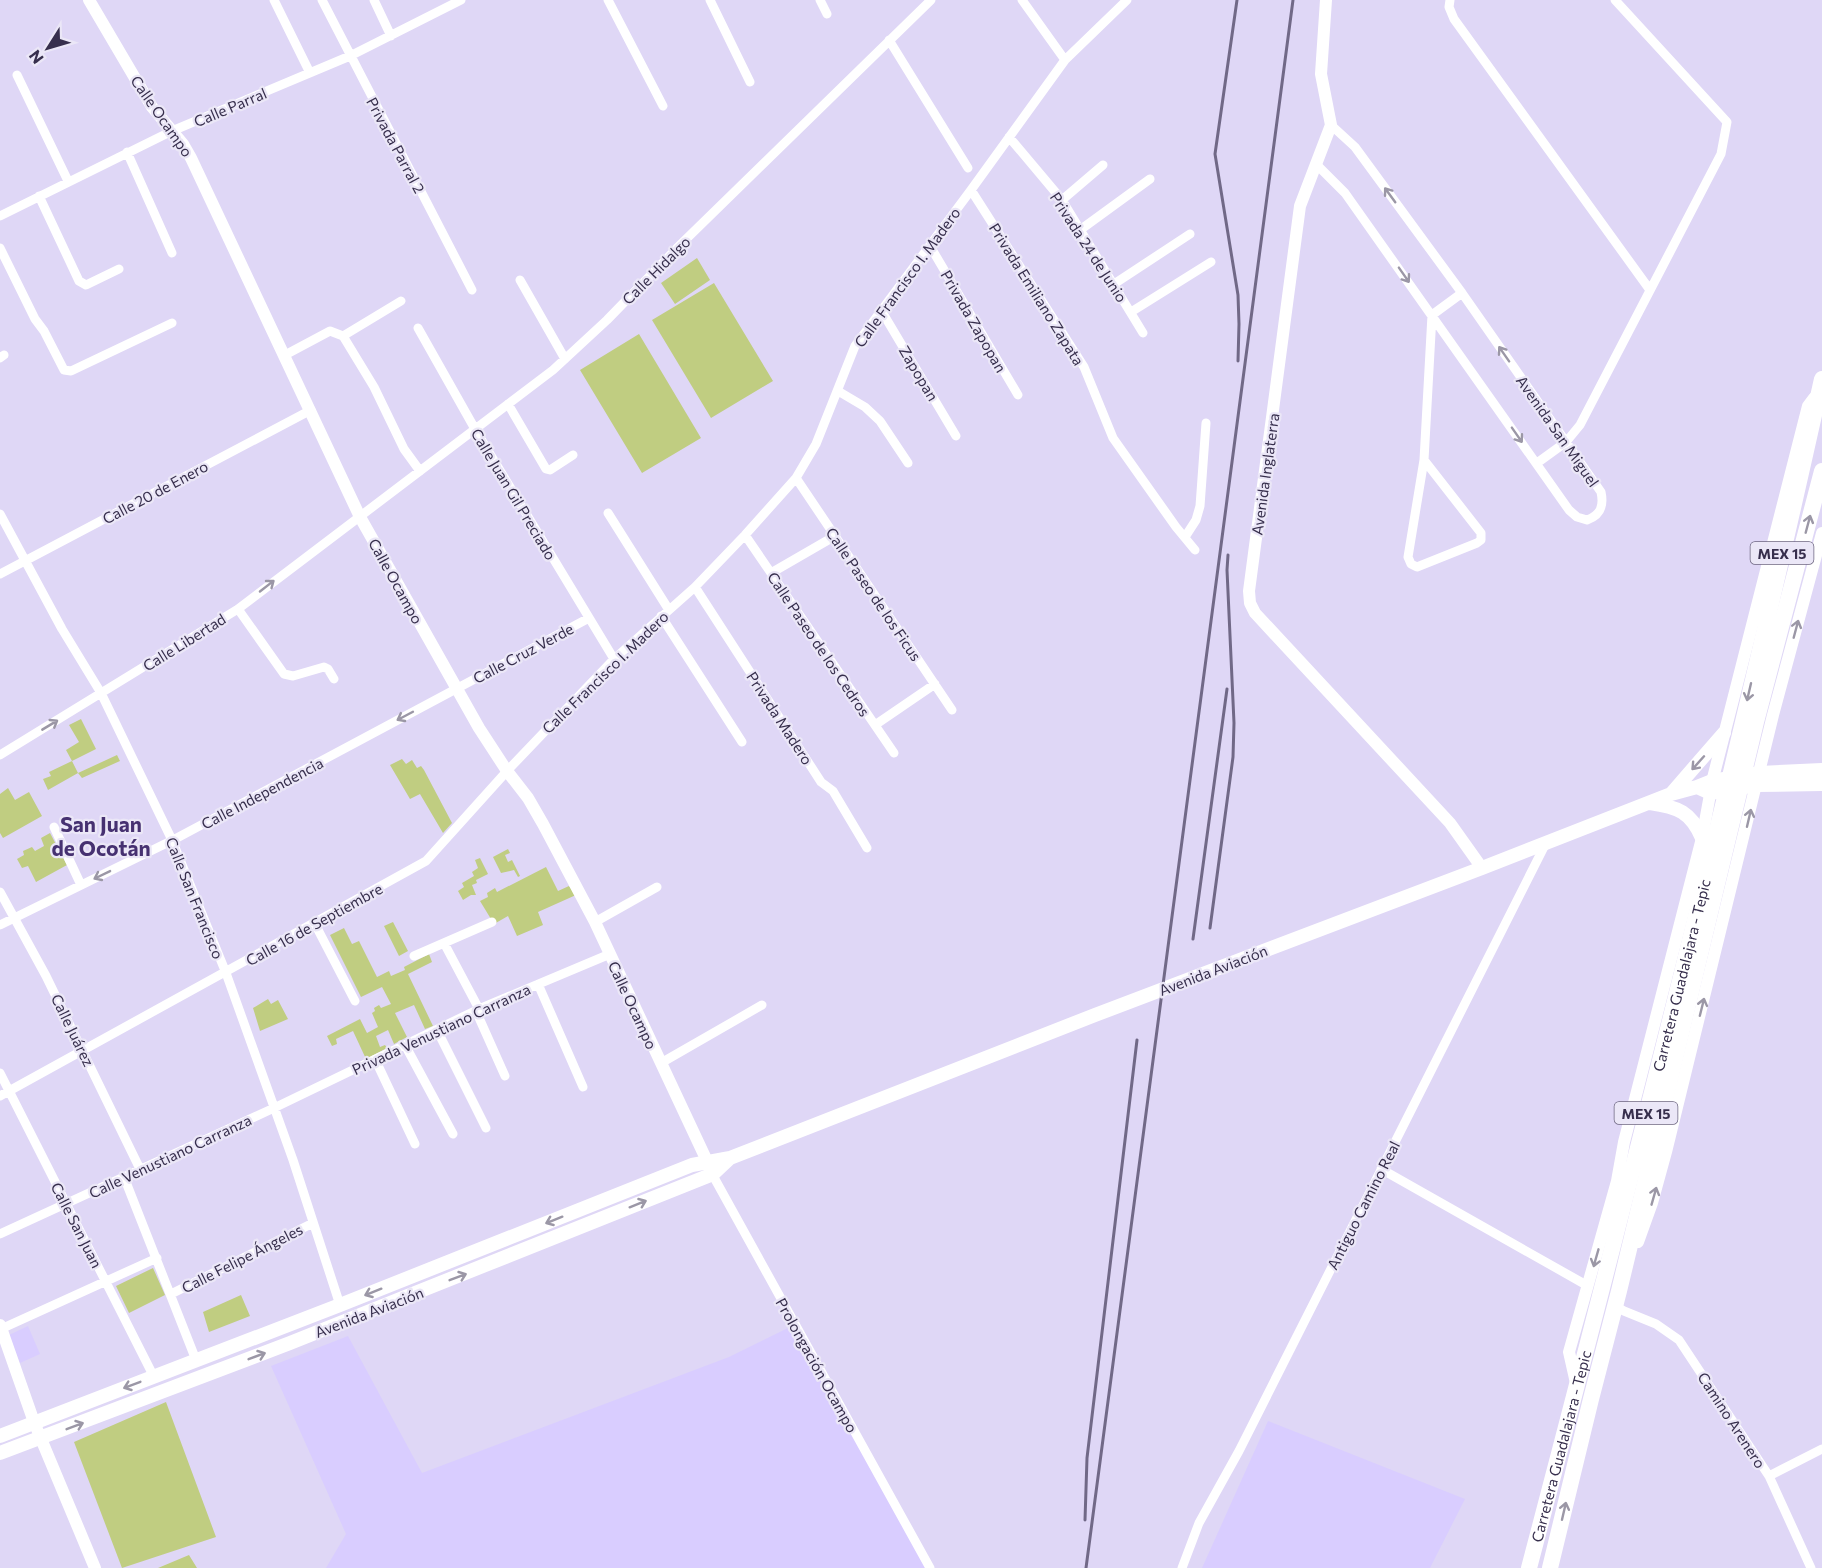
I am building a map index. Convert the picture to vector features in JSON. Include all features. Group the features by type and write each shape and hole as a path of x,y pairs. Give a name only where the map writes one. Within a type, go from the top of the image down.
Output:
{"highway":[{"name":"Carretera Guadalajara - Tepic","path":"1550,1568 1617,1298 1750,720 1821,384"},
{"name":"Carretera Guadalajara - Tepic","path":"1750,720 1822,471"},
{"name":"Carretera Guadalajara - Tepic","path":"1529,1568 1721,843"}],"main road":[{"path":"1671,794 1724,733"},
{"path":"1758,779 1822,770"},
{"name":"Avenida Aviación","path":"0,1453 491,1264 730,1158 1199,974 1671,794 1758,779"},
{"path":"1758,779 1822,784"},
{"path":"1648,803 1674,807 1721,843"},
{"name":"Avenida Aviación","path":"0,1436 340,1305 692,1165 710,1168"}],"street":[{"name":"Calle Ocampo","path":"89,0 152,107 191,158 360,517 457,688 507,771 538,815 595,922 710,1168"},
{"path":"274,0 310,73"},
{"name":"Privada Parral 2","path":"322,0 472,290"},
{"path":"374,0 391,36"},
{"name":"Calle Parral","path":"0,216 127,152 350,56 460,0"},
{"path":"608,0 663,106"},
{"path":"710,0 750,82"},
{"path":"820,0 827,14"},
{"path":"916,0 922,9"},
{"name":"Calle Hidalgo","path":"360,517 565,359 930,0"},
{"path":"1022,0 1065,60"},
{"name":"Calle Francisco I. Madero","path":"507,771 614,659 695,587 796,478 816,444 855,346 1065,60 1127,0"},
{"path":"1326,0 1321,74 1331,125"},
{"path":"1450,0 1449,7 1454,19 1650,290"},
{"path":"1537,463 1566,442 1581,425 1722,154 1727,122 1615,0"},
{"path":"889,40 968,168"},
{"path":"17,75 69,181"},
{"name":"Avenida Inglaterra","path":"1331,125 1300,206 1249,591 1250,603 1255,613 1450,823 1482,868"},
{"name":"Avenida San Miguel","path":"1316,164 1345,193 1569,510 1577,517 1587,520 1595,517 1601,511 1604,503 1601,492 1462,293 1355,147 1331,125"},
{"name":"Privada 24 de Junio","path":"1009,137 1062,200 1143,333"},
{"path":"127,152 172,253"},
{"path":"1062,200 1103,165"},
{"path":"1080,230 1150,179"},
{"name":"Privada Emiliano Zapata","path":"971,190 1084,367 1113,438 1196,550"},
{"path":"39,196 82,284 86,285 119,269"},
{"path":"1114,284 1190,234"},
{"name":"Privada Zapopan","path":"930,246 1018,395"},
{"path":"0,248 35,320 44,331 64,370 71,371 172,323"},
{"path":"1131,312 1212,262"},
{"path":"520,280 565,359"},
{"path":"1424,460 1481,533 1481,537 1478,543 1417,567 1411,564 1408,557 1424,460 1432,315 1462,293"},
{"path":"343,336 401,301"},
{"name":"Zapopan","path":"881,310 956,436"},
{"name":"Calle Juan Gil Preciado","path":"418,328 474,429 614,659"},
{"path":"285,355 330,331 343,336 374,387 404,450 420,471"},
{"path":"1721,843 1707,787 1732,703 1808,406 1821,384"},
{"path":"838,391 865,406 879,421 908,463"},
{"path":"508,404 543,465 550,470 573,455"},
{"name":"Calle 20 de Enero","path":"0,574 311,410"},
{"path":"1185,537 1196,520 1200,506 1206,423"},
{"name":"Calle Paseo de los Ficus","path":"796,478 952,710"},
{"path":"608,513 742,742"},
{"name":"Calle San Francisco","path":"0,514 62,628 101,693 172,840 226,973 340,1305"},
{"name":"Calle Libertad","path":"0,755 238,609 360,517"},
{"path":"1577,1387 1569,1352 1617,1181 1624,1142 1721,843 1758,779 1822,533"},
{"name":"Calle Paseo de los Cedros","path":"745,535 894,753"},
{"path":"771,573 835,536"},
{"name":"Privada Madero","path":"695,587 821,782 833,791 867,848"},
{"path":"238,609 284,674 293,676 324,667 334,679"},
{"name":"Calle Cruz Verde","path":"457,688 589,618"},
{"path":"875,725 935,684"},
{"name":"Calle Independencia","path":"0,925 172,840 457,688"},
{"path":"1732,703 1734,717 1740,726 1746,728 1757,728 1773,715"},
{"name":"Calle 16 de Septiembre","path":"5,1093 426,861 507,771"},
{"path":"54,827 81,885"},
{"name":"Antiguo Camino Real","path":"1182,1568 1198,1523 1239,1451 1546,843"},
{"path":"595,922 657,887"},
{"name":"Calle Juárez","path":"0,892 46,976 140,1169"},
{"path":"414,956 492,922"},
{"path":"315,924 355,1001"},
{"path":"444,943 478,1010 506,1076"},
{"name":"Privada Venustiano Carranza","path":"274,1108 478,1010 610,954"},
{"path":"538,984 583,1087"},
{"path":"661,1063 762,1005"},
{"path":"437,1030 486,1128"},
{"path":"405,1045 453,1134"},
{"path":"375,1059 416,1144"},
{"name":"Calle San Juan","path":"0,1073 5,1093 66,1203 154,1377"},
{"name":"Calle Venustiano Carranza","path":"0,1234 274,1108"},
{"name":"Prolongación Ocampo","path":"710,1168 930,1568"},
{"path":"1381,1169 1588,1286"},
{"path":"124,1177 196,1360"},
{"name":"Calle Felipe Ángeles","path":"171,1294 313,1223"},
{"path":"95,1568 34,1422 1,1327 157,1258"},
{"name":"Camino Arenero","path":"1617,1298 1679,1340 1769,1476 1811,1568"},
{"path":"1769,1476 1822,1449"}],"shaded area":[{"path":"794,1325 930,1568 326,1568 346,1534 271,1366 348,1336 422,1473 729,1357"},
{"path":"28,1326 40,1354 20,1363 9,1335"},
{"path":"1268,1421 1465,1499 1430,1568 1202,1568"}],"green space":[{"path":"697,258 710,280 675,304 661,283"},
{"path":"714,283 773,381 711,418 652,320"},
{"path":"639,334 701,438 642,473 580,370"},
{"path":"81,719 96,749 72,761 66,750 79,742 69,725"},
{"path":"117,755 120,761 82,778 78,773"},
{"path":"402,759 406,764 412,760 417,768 421,766 424,770 452,823 443,833 420,794 410,799 390,765"},
{"path":"72,761 78,773 48,790 43,779 51,776 49,772"},
{"path":"8,788 15,800 29,792 42,816 3,838 0,833 0,794"},
{"path":"50,833 67,865 36,882 28,866 22,868 17,859 24,855 23,851 32,847 35,851 44,846 41,838"},
{"path":"508,849 510,853 505,855 508,862 512,860 520,876 518,877 514,870 501,873 493,857"},
{"path":"480,858 488,874 476,880 477,883 472,885 476,895 463,900 458,891 464,887 462,883 474,876 472,872 478,868 475,860"},
{"path":"546,867 558,891 569,886 576,895 538,912 543,925 517,936 508,916 494,924 480,901 488,897 487,893 495,888 497,892"},
{"path":"393,922 408,951 399,956 384,926"},
{"path":"344,928 352,944 359,941 377,977 389,971 391,976 405,970 404,967 429,954 432,962 408,974 433,1026 425,1029 414,1005 395,1013 407,1037 394,1044 388,1030 376,1036 380,1047 385,1045 387,1048 366,1059 353,1031 336,1039 337,1044 332,1046 327,1036 360,1019 367,1033 378,1027 372,1013 375,1011 374,1008 391,1004 382,987 361,997 330,935"},
{"path":"268,999 271,1004 278,1000 288,1019 260,1031 253,1008"},
{"path":"153,1268 165,1295 129,1313 116,1286"},
{"path":"241,1295 250,1316 209,1332 203,1312"},
{"path":"166,1402 216,1537 122,1568 74,1442"},
{"path":"189,1555 197,1568 158,1568"}],"railway":[{"path":"1237,0 1215,154 1238,295 1238,361"},
{"path":"1086,1568 1293,0"},
{"path":"1210,928 1233,757 1234,723 1228,555"},
{"path":"1193,939 1227,689"},
{"path":"1085,1520 1087,1458 1137,1040"}],"district":[{"name":"San Juan de Ocotán","path":"101,835"}]}
